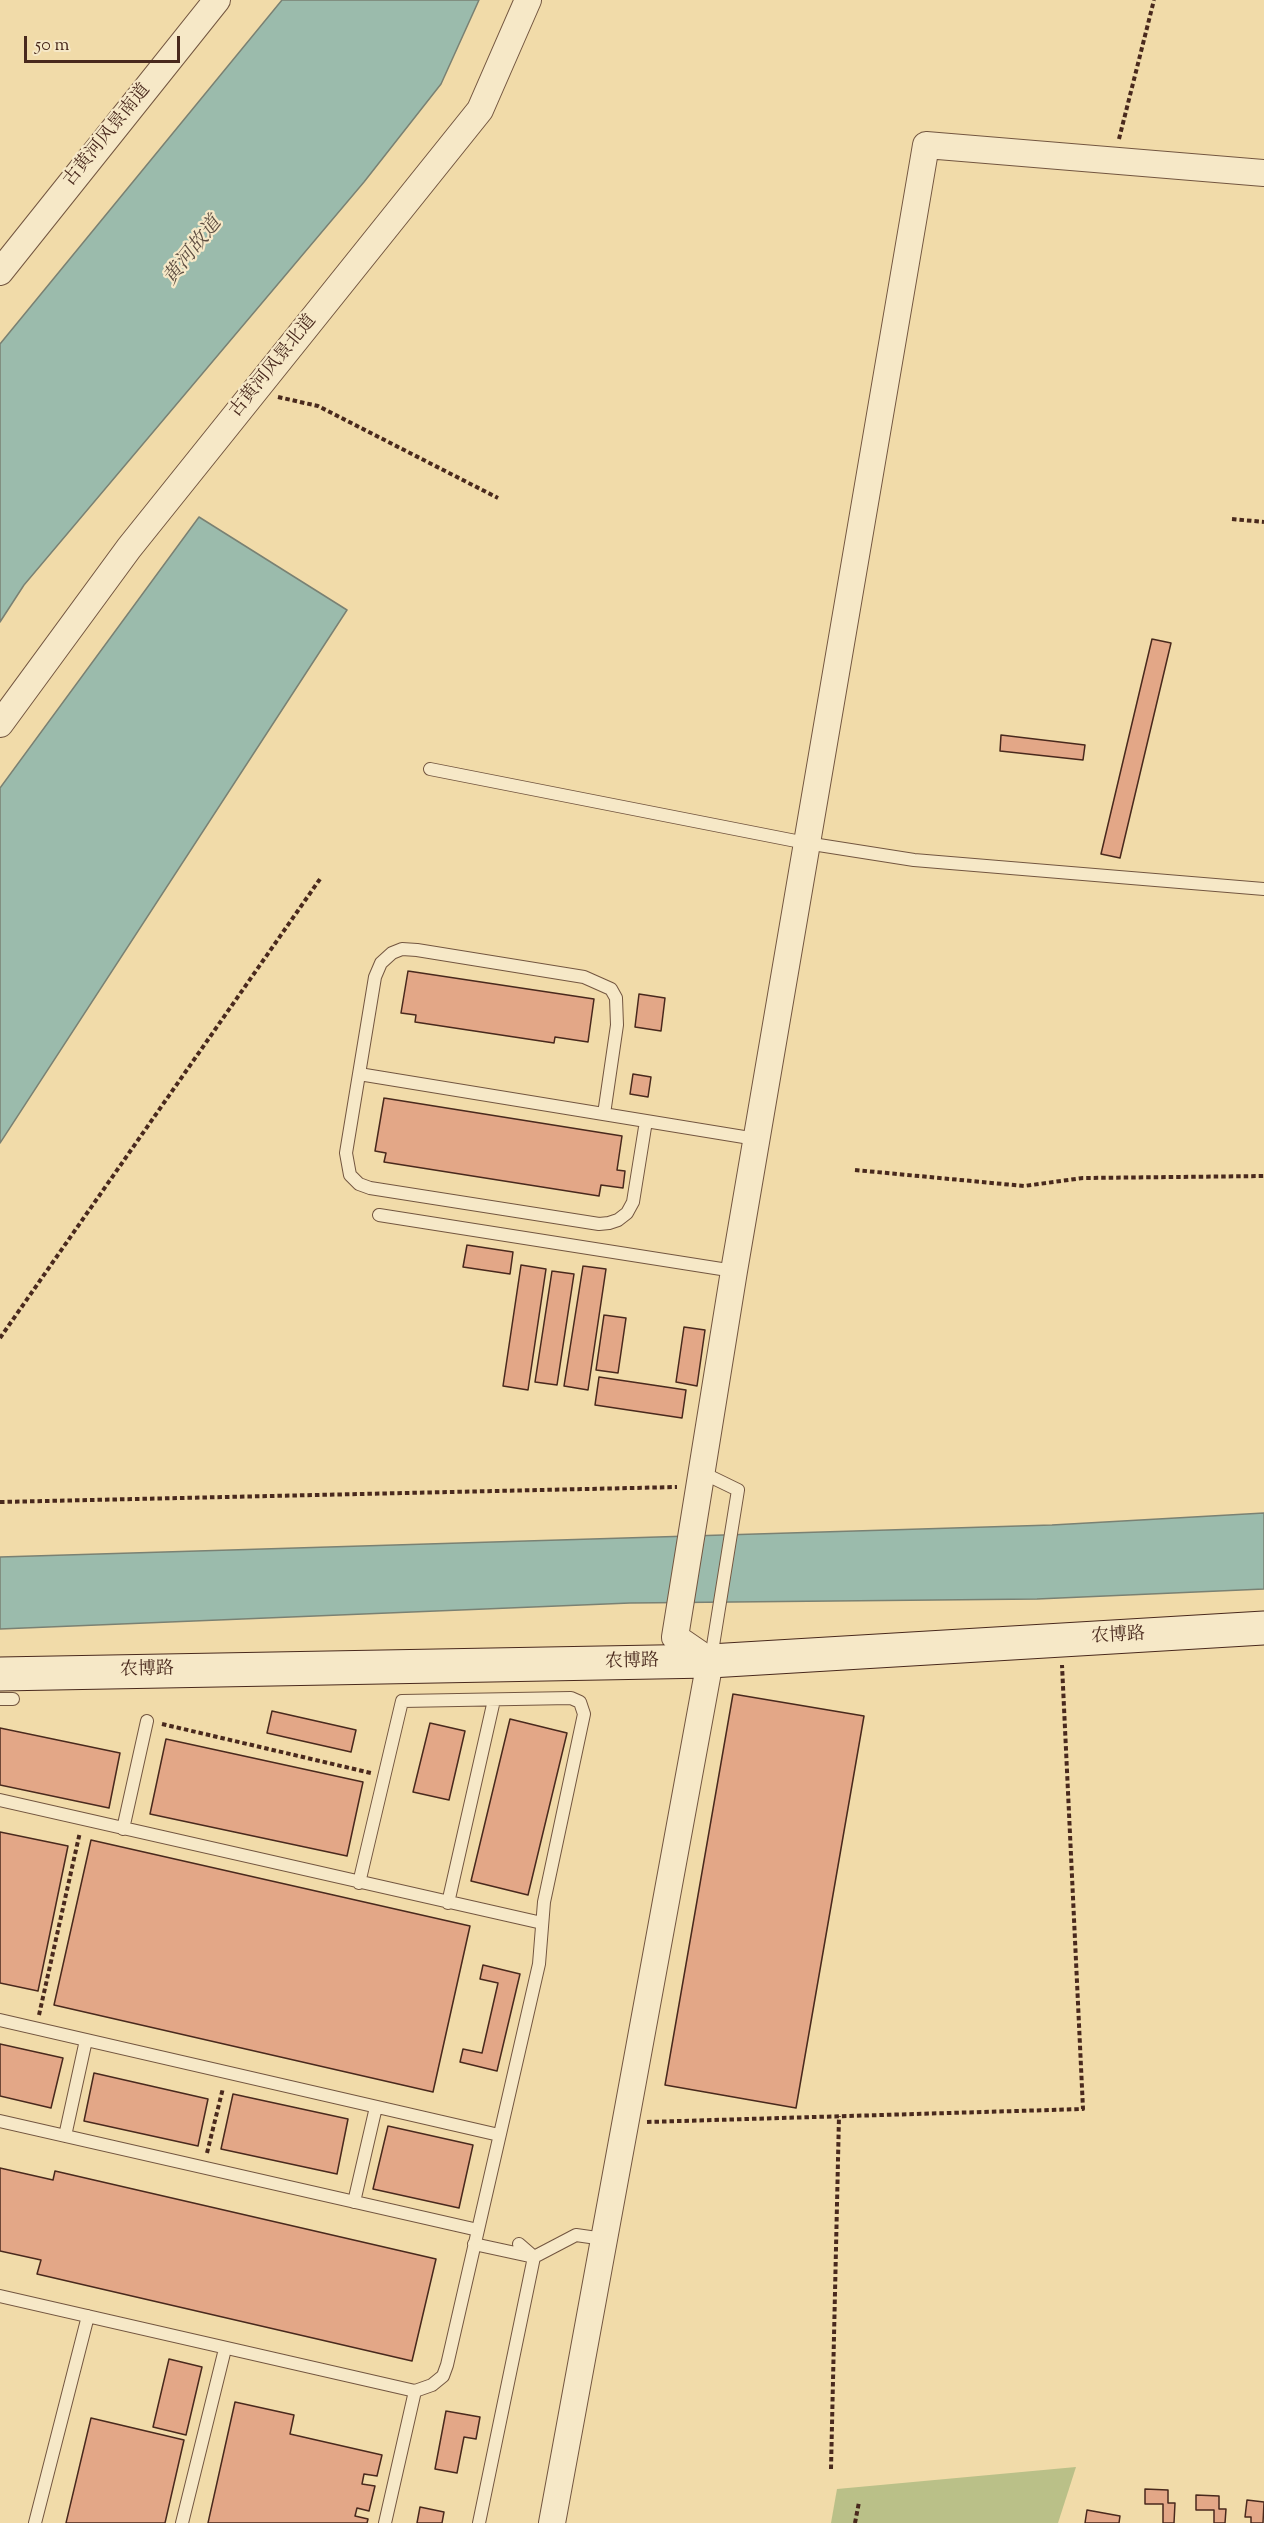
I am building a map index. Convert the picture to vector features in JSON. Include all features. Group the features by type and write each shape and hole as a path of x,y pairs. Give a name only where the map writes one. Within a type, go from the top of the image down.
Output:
{"street":[{"name":"古黄河风景南道","path":"0,272 217,0"},
{"name":"古黄河风景北道","path":"0,724 129,548 480,110 528,0"},
{"path":"552,2523 713,1646 675,1637 756,1139 926,145 1264,173"},
{"name":"农博路","path":"4,1691 713,1646 1060,1640 1264,1628"}],"lane":[{"path":"430,769 806,843 914,860 1264,889"},
{"path":"604,1114 617,1025 616,999 611,989 584,977 417,950 402,949 392,953 381,963 375,977 346,1153 350,1175 359,1184 370,1188 599,1224 609,1223 627,1214 633,1202 646,1121"},
{"path":"359,1074 756,1139"},
{"path":"379,1215 734,1271"},
{"path":"700,1479 738,1490 713,1646"},
{"path":"0,2296 415,2391 432,2385 442,2376 478,2230 538,1964 544,1902 584,1714 580,1702 571,1698 402,1701 359,1883"},
{"path":"448,1903 494,1700"},
{"path":"123,1829 147,1721"},
{"path":"0,1800 542,1923"},
{"path":"0,2020 499,2135"},
{"path":"65,2136 86,2040"},
{"path":"354,2202 376,2107"},
{"path":"0,2121 478,2230"},
{"path":"474,2244 534,2257 576,2235 604,2239"},
{"path":"519,2244 534,2257"},
{"path":"479,2523 534,2257"},
{"path":"35,2523 88,2316"},
{"path":"182,2523 225,2349"},
{"path":"386,2523 415,2391"}],"path":[{"path":"1114,160 1154,0"},
{"path":"258,388 282,399 318,406 498,498"},
{"path":"1232,519 1264,522"},
{"path":"0,1338 320,879"},
{"path":"855,1170 1024,1186 1083,1178 1264,1176"},
{"path":"0,1502 700,1479"},
{"path":"626,2123 1083,2109 1060,1640"},
{"path":"147,1721 384,1776"},
{"path":"36,2028 83,1820"},
{"path":"204,2168 226,2072"},
{"path":"831,2469 839,2116"},
{"path":"855,2523 859,2502"}],"green space":[{"path":"1076,2467 1058,2523 831,2523 837,2489"}],"water":[{"name":"黄河故道","path":"282,0 479,0 441,84 364,182 24,585 0,622 0,344"},
{"path":"199,517 347,610 0,1143 0,788"},
{"path":"1264,1513 1264,1589 1037,1599 630,1603 0,1629 0,1557 1052,1525"}],"building":[{"path":"1152,639 1171,643 1120,858 1101,854"},
{"path":"1001,735 1085,745 1083,760 1000,751"},
{"path":"408,971 594,999 588,1042 555,1037 554,1043 415,1022 416,1015 401,1013"},
{"path":"639,994 665,998 661,1031 635,1027"},
{"path":"633,1074 651,1077 648,1097 630,1094"},
{"path":"384,1098 622,1136 617,1170 625,1171 623,1188 601,1185 599,1196 384,1162 386,1153 375,1151"},
{"path":"467,1245 513,1252 510,1274 463,1267"},
{"path":"521,1265 546,1269 528,1390 503,1386"},
{"path":"583,1266 606,1269 588,1390 564,1386"},
{"path":"552,1271 574,1274 557,1385 535,1382"},
{"path":"604,1315 626,1318 618,1373 596,1370"},
{"path":"684,1327 705,1330 697,1386 676,1382"},
{"path":"599,1377 686,1390 682,1418 595,1405"},
{"path":"733,1694 864,1716 796,2108 665,2085"},
{"path":"272,1711 356,1730 351,1752 267,1733"},
{"path":"510,1719 567,1733 528,1895 471,1881"},
{"path":"430,1723 465,1731 449,1800 413,1792"},
{"path":"0,1728 120,1753 109,1808 0,1785"},
{"path":"166,1739 363,1782 347,1856 150,1814"},
{"path":"0,1832 68,1846 38,1991 0,1983"},
{"path":"91,1840 470,1926 433,2092 54,2005"},
{"path":"483,1965 520,1974 497,2071 460,2062 463,2049 482,2053 498,1983 480,1979"},
{"path":"0,2044 63,2058 51,2108 0,2096"},
{"path":"94,2073 208,2099 198,2146 84,2121"},
{"path":"233,2094 348,2119 337,2174 221,2149"},
{"path":"388,2126 473,2145 459,2208 373,2189"},
{"path":"0,2168 53,2180 55,2171 436,2259 412,2361 37,2274 41,2260 0,2251"},
{"path":"169,2359 202,2367 186,2435 153,2427"},
{"path":"235,2402 294,2415 290,2434 382,2455 377,2476 364,2474 362,2484 375,2486 369,2511 357,2508 355,2516 368,2519 367,2523 208,2523"},
{"path":"446,2411 480,2417 476,2439 464,2437 457,2473 435,2469"},
{"path":"91,2418 184,2440 165,2523 66,2523"},
{"path":"1145,2489 1168,2490 1168,2503 1175,2503 1174,2523 1163,2523 1163,2504 1145,2504"},
{"path":"1196,2495 1219,2496 1219,2509 1226,2509 1225,2523 1214,2523 1214,2510 1196,2510"},
{"path":"1247,2500 1264,2502 1263,2523 1251,2523 1251,2517 1245,2517"},
{"path":"420,2507 444,2512 442,2523 417,2523"},
{"path":"1087,2510 1120,2516 1119,2523 1085,2523"}]}
